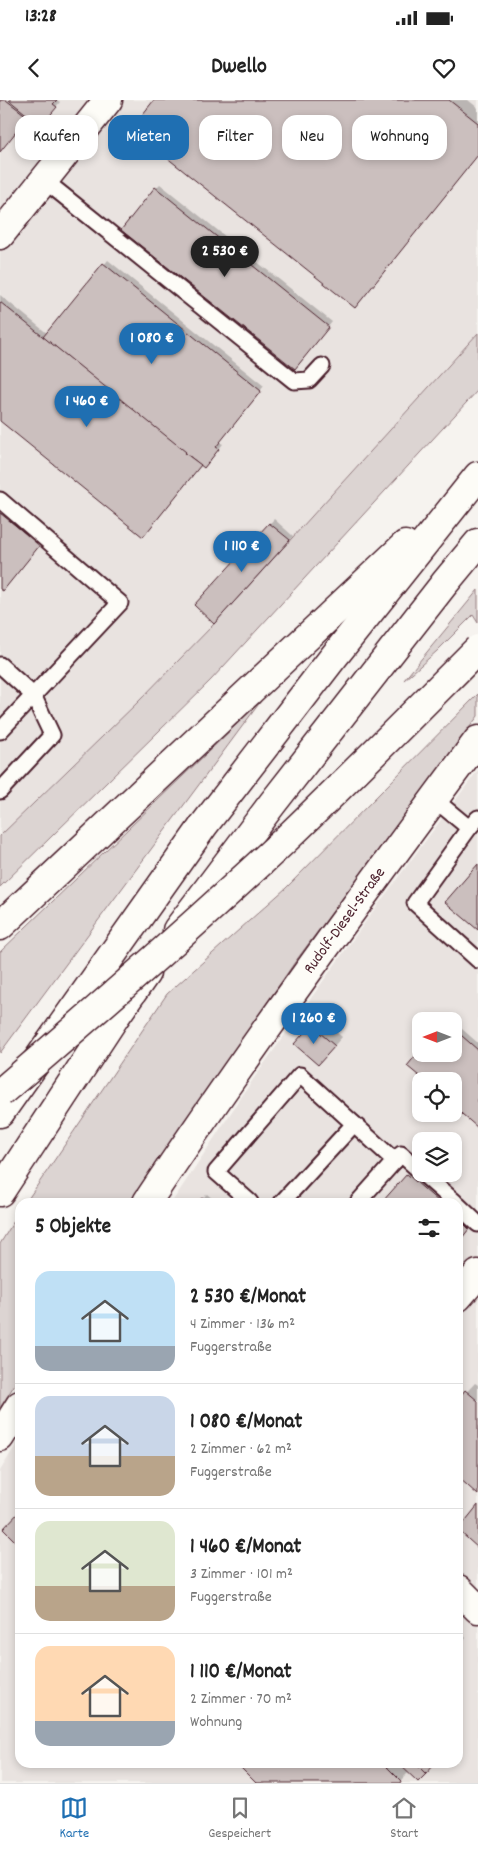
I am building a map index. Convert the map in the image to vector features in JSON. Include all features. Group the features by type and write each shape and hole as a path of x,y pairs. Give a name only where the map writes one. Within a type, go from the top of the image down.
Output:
{"main road":[{"path":"0,235 108,100"},
{"path":"0,926 478,477"},
{"path":"0,1113 204,825 332,659 478,477"},
{"path":"0,1192 115,1017 197,902 284,788 478,543"},
{"path":"0,1093 169,946 278,846 385,743 478,649"},
{"name":"Rudolf-Diesel-Straße","path":"149,1198 209,1109 478,740"},
{"path":"463,1290 478,1274"},
{"path":"0,1437 15,1413"},
{"path":"463,1594 478,1609"}],"lane":[{"path":"44,180 294,381 309,380 322,366"},
{"path":"0,500 120,602 0,731"},
{"path":"0,664 33,695 52,735 0,791"},
{"path":"434,798 474,823 415,904 478,960"},
{"path":"245,1198 216,1172 300,1076 395,1161"},
{"path":"286,1198 354,1124"},
{"path":"362,1198 401,1154 412,1164"},
{"path":"432,1182 450,1198"},
{"path":"463,1210 478,1224"}],"shaded area":[{"path":"0,100 478,100 478,333 214,624 139,701 0,836"},
{"path":"478,333 478,390 211,680 0,887 0,836 139,701 214,624"},
{"path":"478,590 478,623 473,615 437,651 404,680"},
{"path":"478,694 478,716 295,962 134,1198 29,1198 167,994 286,888"},
{"path":"261,701 0,1053 0,952"},
{"path":"478,770 478,1783 0,1783 0,1471 15,1446 15,1768 463,1768 463,1198 175,1198 254,1078 371,914"},
{"path":"15,1219 15,1384 0,1408 0,1244"}],"building":[{"path":"0,100 6,100 25,115 15,115 15,133 0,152"},
{"path":"9,100 57,100 53,104 57,107 50,115 27,115"},
{"path":"154,100 449,100 478,123 478,155 355,308 170,160 189,160 189,115 142,115"},
{"path":"155,187 329,327 295,369 121,230"},
{"path":"103,263 261,391 216,447 219,449 204,468 43,337"},
{"path":"0,302 201,465 143,537 0,421"},
{"path":"0,513 40,545 3,591 0,589"},
{"path":"269,523 290,540 214,624 194,605"},
{"path":"478,864 478,930 445,902"},
{"path":"311,1025 335,1046 318,1065 294,1044"},
{"path":"462,1036 478,1050 478,1128 462,1114 462,1072 414,1072 407,1066 412,1060 412,1062 462,1062"},
{"path":"407,1174 412,1178 412,1182 416,1182 434,1198 386,1198"},
{"path":"463,1223 469,1229 463,1237"},
{"path":"465,1390 478,1401 478,1495 463,1482 463,1393"},
{"path":"478,1505 478,1548 463,1534 463,1524"},
{"path":"15,1516 15,1541 3,1529"},
{"path":"241,1768 388,1768 401,1781 400,1783 256,1783"},
{"path":"403,1768 420,1768 426,1774 418,1782"},
{"path":"420,1768 431,1768 426,1774"}]}
